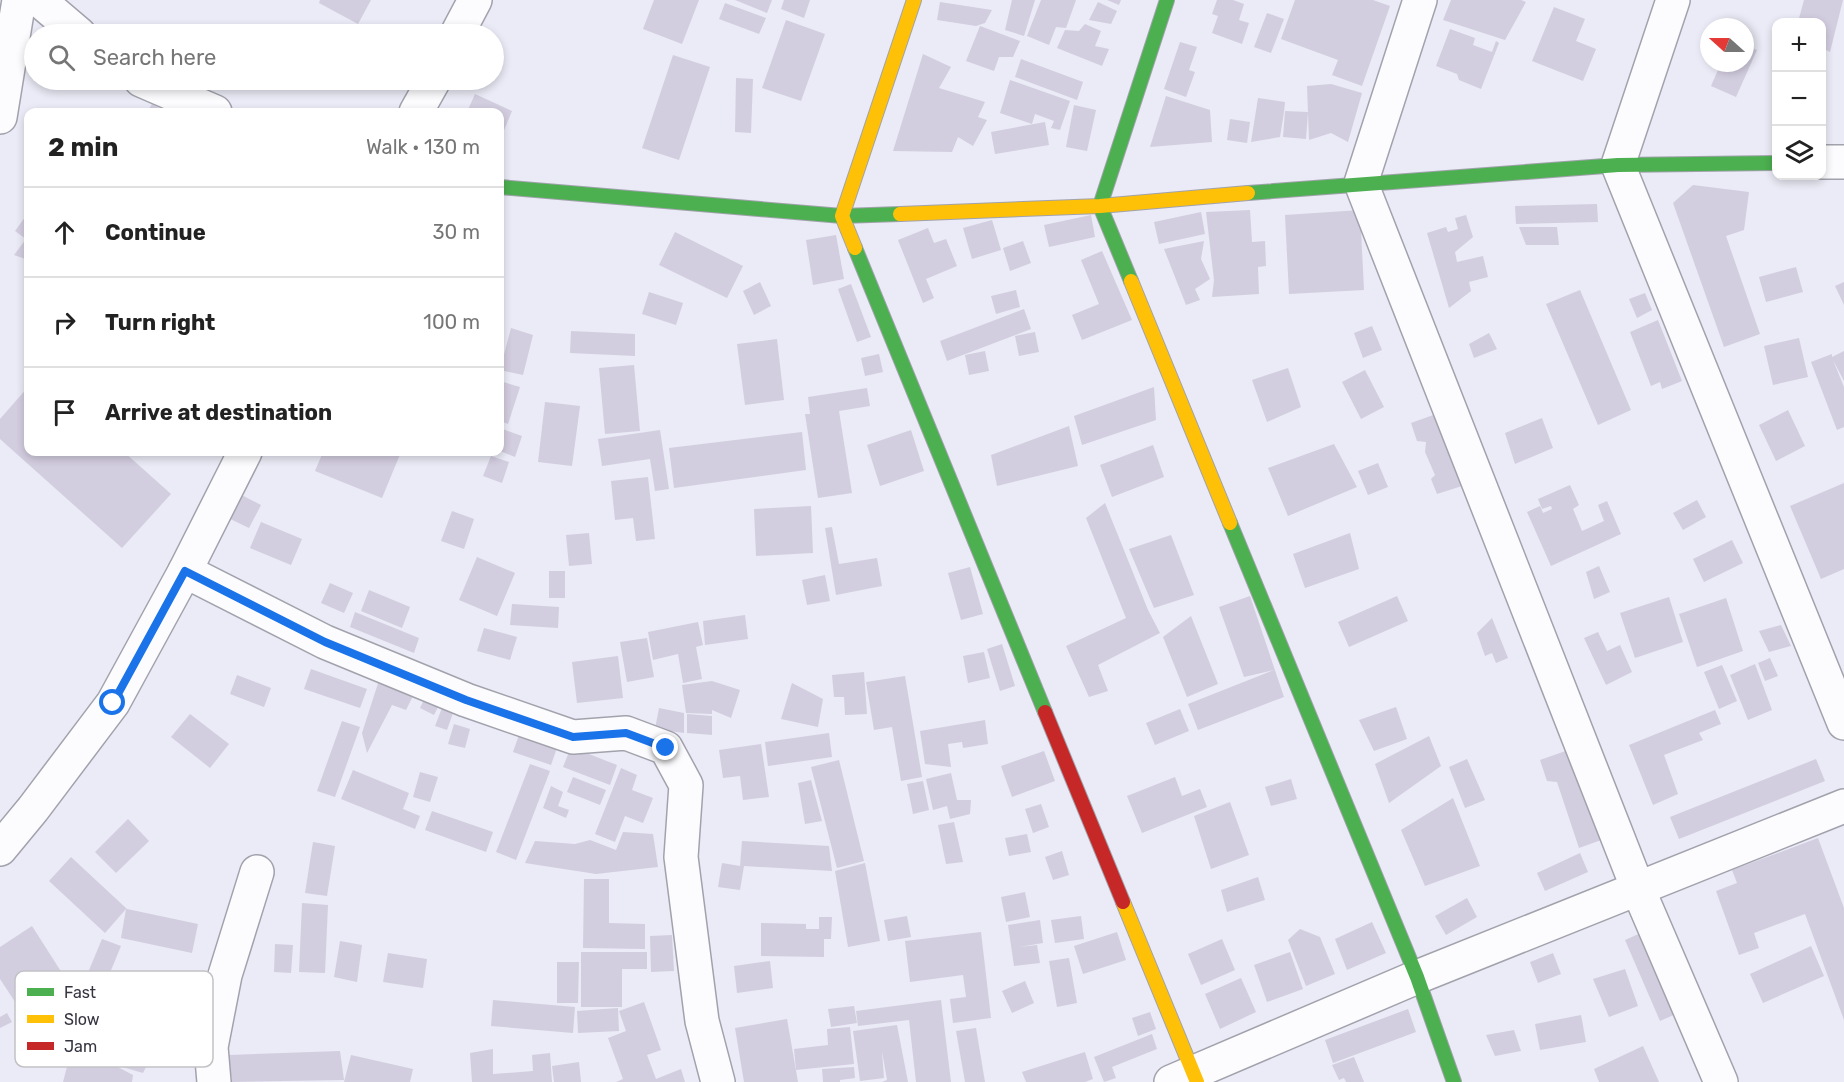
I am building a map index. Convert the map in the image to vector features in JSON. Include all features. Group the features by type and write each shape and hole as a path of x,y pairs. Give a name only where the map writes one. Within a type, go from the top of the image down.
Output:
{"street":[{"path":"0,117 19,0"},
{"path":"39,0 67,24"},
{"path":"462,24 475,0"},
{"path":"914,0 842,216 1187,1079 1417,977 1844,806"},
{"path":"1167,0 1100,206 1417,977 1454,1082"},
{"path":"1420,0 1362,183 1638,889 1721,1082"},
{"path":"1673,0 1618,165 1844,723"},
{"path":"164,90 206,108"},
{"path":"418,108 428,90"},
{"path":"1826,162 1844,162"},
{"path":"504,187 842,216 1100,206 1362,183 1618,165 1772,163"},
{"path":"0,849 113,703 185,571 243,456"},
{"path":"185,571 325,642 466,700 573,737 626,733 666,748 686,785 681,856 702,1021 718,1082"},
{"path":"213,1037 225,975 257,872"},
{"path":"213,1067 214,1082"}],"building":[{"path":"320,0 371,0 358,24 319,3"},
{"path":"654,0 699,0 682,44 643,29"},
{"path":"735,0 772,0 767,13"},
{"path":"784,0 810,0 804,18 781,9"},
{"path":"1012,0 1035,0 1024,36 1005,30"},
{"path":"1041,0 1076,0 1066,28 1056,27 1049,45 1027,36"},
{"path":"1107,0 1121,0 1119,5"},
{"path":"1217,0 1233,0 1244,4 1239,20 1249,23 1242,44 1212,33 1218,16 1212,14"},
{"path":"1295,0 1373,0 1390,6 1362,86 1332,75 1338,60 1281,39"},
{"path":"1451,0 1521,0 1526,2 1505,40 1443,20"},
{"path":"1804,0 1843,0 1830,52 1826,50 1826,18 1799,18"},
{"path":"940,2 992,10 985,23 976,26 937,20"},
{"path":"1098,2 1117,11 1111,24 1089,20"},
{"path":"725,3 766,18 759,34 719,19"},
{"path":"1554,7 1585,19 1576,41 1596,49 1583,81 1532,61"},
{"path":"1267,13 1284,19 1271,53 1254,47"},
{"path":"786,20 825,34 801,101 762,88"},
{"path":"1085,24 1101,31 1095,46 1109,49 1102,66 1057,48 1065,30 1079,31"},
{"path":"980,26 1020,41 1013,57 999,57 994,71 966,61"},
{"path":"1450,29 1475,38 1473,45 1492,52 1496,41 1499,43 1481,89 1459,80 1457,74 1436,66"},
{"path":"1180,42 1197,47 1189,70 1195,72 1186,97 1164,89"},
{"path":"923,54 951,67 939,88 985,102 978,117 987,120 973,146 958,137 952,152 893,151"},
{"path":"673,55 710,67 679,160 642,148"},
{"path":"1021,59 1083,82 1077,100 1015,77"},
{"path":"1717,72 1747,72 1736,97 1711,86"},
{"path":"736,78 753,79 751,133 735,132"},
{"path":"1010,80 1070,101 1060,130 1051,128 1054,121 1035,114 1032,124 1000,113"},
{"path":"1331,84 1362,93 1348,142 1331,133 1309,140 1307,86"},
{"path":"475,94 512,111 504,130 504,108 469,108"},
{"path":"1166,96 1210,110 1212,142 1150,147"},
{"path":"1258,98 1285,102 1280,137 1251,142"},
{"path":"1074,105 1096,110 1087,151 1066,147"},
{"path":"1285,111 1308,112 1306,139 1283,137"},
{"path":"1230,119 1250,122 1247,143 1227,140"},
{"path":"1045,122 1049,145 995,154 991,132"},
{"path":"1693,185 1749,192 1744,230 1726,236 1760,334 1724,347 1673,203"},
{"path":"1597,204 1598,222 1516,224 1515,206"},
{"path":"1250,210 1252,242 1265,241 1266,266 1258,267 1259,294 1212,297 1214,280 1206,212"},
{"path":"1360,210 1364,290 1289,294 1285,215"},
{"path":"1201,212 1205,234 1159,244 1154,222"},
{"path":"1091,215 1095,237 1049,247 1044,225"},
{"path":"1466,215 1473,237 1455,252 1457,262 1483,256 1488,277 1469,282 1471,291 1449,308 1427,233 1446,227 1448,232 1458,229 1455,218"},
{"path":"24,219 24,238 15,231"},
{"path":"992,220 1001,250 972,259 963,228"},
{"path":"1519,227 1557,227 1559,245 1526,245"},
{"path":"928,228 934,243 946,239 957,266 926,279 934,298 923,303 898,240"},
{"path":"675,232 743,266 727,298 659,265"},
{"path":"836,235 844,279 813,285 806,240"},
{"path":"1023,241 1031,263 1010,271 1003,248"},
{"path":"1204,241 1201,259 1210,279 1195,289 1200,300 1186,305 1164,249"},
{"path":"24,242 24,259 14,255"},
{"path":"1102,251 1132,320 1082,340 1072,315 1099,304 1081,260"},
{"path":"1796,267 1803,292 1766,302 1759,277"},
{"path":"760,282 771,306 754,315 743,291"},
{"path":"1844,282 1844,305 1835,286"},
{"path":"851,284 871,337 857,342 838,289"},
{"path":"1016,290 1020,307 996,314 991,296"},
{"path":"1580,290 1631,410 1598,425 1546,304"},
{"path":"649,292 683,303 676,325 642,314"},
{"path":"1645,293 1652,310 1637,318 1629,299"},
{"path":"1024,309 1031,329 947,361 940,341"},
{"path":"1658,320 1682,381 1662,389 1660,382 1651,386 1630,332"},
{"path":"1372,326 1382,350 1363,358 1354,333"},
{"path":"511,328 533,335 523,375 504,371 504,355"},
{"path":"571,331 635,334 635,356 570,353"},
{"path":"1035,332 1039,352 1019,356 1015,336"},
{"path":"1489,333 1497,349 1474,358 1469,344"},
{"path":"1799,338 1808,377 1773,385 1764,346"},
{"path":"777,339 784,400 745,405 737,344"},
{"path":"985,351 989,371 969,375 965,355"},
{"path":"1844,351 1844,381 1833,360 1844,387 1844,427 1837,430 1811,362 1832,354 1832,357"},
{"path":"879,354 883,372 865,376 861,358"},
{"path":"634,365 640,431 605,434 599,368"},
{"path":"1288,368 1301,407 1267,422 1252,380"},
{"path":"1365,370 1384,407 1361,419 1342,382"},
{"path":"504,382 520,387 508,424 504,422"},
{"path":"1154,387 1156,420 1082,445 1074,416"},
{"path":"867,388 870,406 839,411 852,493 818,498 805,414 810,414 808,397"},
{"path":"24,392 24,456 128,456 171,494 122,548 0,439 0,419"},
{"path":"545,402 580,406 572,466 538,462"},
{"path":"1788,410 1805,446 1776,461 1759,425"},
{"path":"1436,414 1462,486 1437,494 1431,479 1435,475 1425,452 1426,442 1417,441 1411,423"},
{"path":"1542,418 1553,448 1515,464 1505,433"},
{"path":"1069,426 1078,466 997,486 991,455"},
{"path":"504,429 522,436 515,457 504,453"},
{"path":"660,430 669,489 655,491 650,459 602,466 598,439"},
{"path":"911,430 924,471 880,486 867,445"},
{"path":"802,432 806,470 674,488 669,448"},
{"path":"1334,444 1357,487 1288,516 1268,468"},
{"path":"1153,445 1164,477 1112,497 1100,465"},
{"path":"321,456 399,456 382,498 315,471"},
{"path":"491,456 509,462 502,483 483,476"},
{"path":"1378,463 1388,487 1368,495 1358,471"},
{"path":"648,477 655,539 636,541 633,518 615,520 611,481"},
{"path":"1844,483 1844,569 1821,579 1790,506"},
{"path":"1570,485 1579,505 1573,509 1582,531 1604,521 1598,505 1607,501 1621,534 1551,566 1527,512 1540,506 1543,513 1552,509 1551,506 1542,509 1538,499"},
{"path":"234,491 261,505 249,528 222,515"},
{"path":"1697,500 1706,517 1683,530 1673,513"},
{"path":"1105,503 1148,610 1160,633 1098,665 1108,691 1089,697 1066,646 1126,618 1086,518"},
{"path":"811,506 813,553 756,556 754,509"},
{"path":"452,511 474,519 464,549 441,541"},
{"path":"261,522 302,539 291,565 250,548"},
{"path":"832,527 839,564 877,558 882,586 836,595 825,528"},
{"path":"589,533 592,564 569,566 566,535"},
{"path":"1350,533 1359,569 1305,588 1293,554"},
{"path":"1171,535 1194,595 1154,608 1129,549"},
{"path":"1732,540 1743,563 1704,582 1693,559"},
{"path":"477,557 515,573 497,616 459,600"},
{"path":"1599,566 1610,592 1594,599 1586,572"},
{"path":"970,567 983,614 961,620 948,573"},
{"path":"549,571 565,571 565,598 549,598"},
{"path":"825,575 830,601 807,605 802,580"},
{"path":"330,583 353,593 344,613 321,603"},
{"path":"369,590 410,607 402,628 361,611"},
{"path":"1250,596 1284,697 1198,730 1188,704 1274,670 1244,677 1219,607"},
{"path":"1397,596 1408,621 1349,647 1338,622"},
{"path":"1669,597 1683,642 1635,658 1620,613"},
{"path":"1726,598 1743,651 1697,667 1679,614"},
{"path":"512,604 559,607 558,628 510,625"},
{"path":"355,612 419,638 414,653 350,627"},
{"path":"745,615 748,639 705,645 703,621"},
{"path":"1191,616 1218,684 1187,697 1163,637"},
{"path":"1492,618 1508,658 1496,663 1492,653 1485,656 1477,633"},
{"path":"698,622 703,645 696,647 702,679 683,683 678,654 653,660 648,632"},
{"path":"1781,625 1791,646 1769,652 1759,631"},
{"path":"484,628 517,637 510,660 477,651"},
{"path":"1598,632 1607,651 1620,645 1632,672 1606,685 1584,638"},
{"path":"647,638 654,677 627,682 620,642"},
{"path":"1002,644 1015,686 1000,691 987,649"},
{"path":"984,652 990,678 968,683 963,656"},
{"path":"618,656 623,698 577,703 572,662"},
{"path":"1770,658 1778,676 1765,681 1758,663"},
{"path":"1755,664 1772,710 1748,720 1730,675"},
{"path":"1722,665 1737,701 1719,709 1704,672"},
{"path":"311,669 367,689 360,708 304,689"},
{"path":"864,672 867,714 845,715 844,697 834,697 832,675"},
{"path":"381,674 417,688 406,710 392,705 367,753 362,733"},
{"path":"237,675 271,688 264,707 230,694"},
{"path":"905,676 922,777 901,781 892,727 874,730 866,682"},
{"path":"712,681 740,690 731,718 712,710 712,714 686,713 682,685"},
{"path":"792,683 823,699 818,727 781,719"},
{"path":"428,691 442,699 434,715 420,708"},
{"path":"1396,707 1407,739 1374,751 1359,720"},
{"path":"442,708 453,713 447,730 435,726"},
{"path":"659,708 684,713 684,733 655,729"},
{"path":"1180,709 1189,731 1155,745 1146,723"},
{"path":"1715,710 1721,724 1699,733 1703,740 1664,755 1678,794 1653,805 1629,745"},
{"path":"190,714 229,744 210,768 171,737"},
{"path":"687,714 712,716 712,735 687,733"},
{"path":"985,720 988,744 963,748 962,742 948,744 951,767 925,764 920,731"},
{"path":"342,721 360,727 335,797 317,791"},
{"path":"454,724 470,729 465,748 448,744"},
{"path":"520,732 558,745 551,765 513,752"},
{"path":"829,733 832,757 768,766 765,742"},
{"path":"1429,736 1441,766 1389,803 1375,764"},
{"path":"761,744 769,797 743,800 740,776 723,778 719,750"},
{"path":"571,747 617,765 610,785 563,767"},
{"path":"1574,748 1604,839 1579,848 1557,782 1547,781 1540,760"},
{"path":"1044,751 1055,781 1012,797 1001,766"},
{"path":"1467,759 1485,800 1465,808 1449,767"},
{"path":"1816,759 1825,781 1679,839 1670,817"},
{"path":"839,760 864,861 837,868 811,767"},
{"path":"530,764 550,771 516,860 496,852"},
{"path":"621,768 637,775 632,790 653,798 643,823 625,816 615,842 595,834"},
{"path":"353,770 409,793 403,809 420,816 415,829 341,799"},
{"path":"420,772 438,777 430,802 413,797"},
{"path":"951,773 957,800 971,800 970,814 950,819 947,806 933,810 926,779"},
{"path":"573,777 606,790 600,805 567,792"},
{"path":"1175,777 1182,796 1200,789 1207,807 1142,833 1127,796"},
{"path":"1291,779 1297,799 1271,806 1265,787"},
{"path":"811,780 822,821 805,824 798,783"},
{"path":"923,781 929,810 913,814 907,784"},
{"path":"551,786 563,792 558,806 569,810 566,818 543,808"},
{"path":"1453,798 1480,866 1425,886 1401,830"},
{"path":"1230,802 1249,855 1211,869 1194,816"},
{"path":"1041,804 1049,827 1033,833 1025,809"},
{"path":"432,811 493,832 486,852 425,830"},
{"path":"128,819 149,841 116,873 95,852"},
{"path":"954,822 963,862 946,864 938,825"},
{"path":"623,832 653,834 658,867 596,874 525,863 535,841 575,844 590,840 616,850"},
{"path":"1027,834 1031,852 1009,856 1005,838"},
{"path":"1818,838 1844,908 1844,1020 1805,914 1754,933 1759,948 1739,955 1716,891 1737,883 1732,870"},
{"path":"742,841 829,846 832,871 744,866 740,890 718,887 722,863 740,866"},
{"path":"313,842 335,846 327,896 305,893"},
{"path":"1062,851 1069,875 1053,880 1045,857"},
{"path":"1580,853 1588,872 1545,891 1537,873"},
{"path":"71,857 127,909 198,924 192,953 121,938 126,909 105,933 49,881"},
{"path":"865,863 880,941 848,947 835,871"},
{"path":"1258,877 1265,900 1227,912 1221,890"},
{"path":"584,879 609,879 609,923 645,924 645,949 583,948"},
{"path":"1025,892 1030,917 1006,922 1001,897"},
{"path":"1467,898 1477,917 1446,935 1435,916"},
{"path":"302,903 328,905 325,973 299,972"},
{"path":"907,916 911,937 888,941 884,920"},
{"path":"1081,916 1084,939 1055,943 1051,920"},
{"path":"819,917 832,917 831,939 824,939 824,957 761,956 761,923 806,924 806,929 819,929"},
{"path":"1040,920 1043,943 1019,947 1037,945 1040,963 1014,966 1008,925"},
{"path":"1372,922 1386,953 1347,970 1335,939"},
{"path":"32,926 61,971 15,971 15,1002 0,979 0,947"},
{"path":"1300,929 1320,937 1335,974 1306,986 1288,940"},
{"path":"981,932 991,1018 953,1023 950,999 966,997 963,975 910,982 905,941"},
{"path":"1117,932 1126,960 1083,974 1074,946"},
{"path":"1643,932 1678,1013 1660,1021 1625,940"},
{"path":"672,935 674,971 651,972 650,936"},
{"path":"102,939 121,946 111,971 89,971"},
{"path":"1222,939 1235,970 1201,985 1188,954"},
{"path":"340,941 362,945 357,982 334,977"},
{"path":"275,944 293,945 291,973 274,972"},
{"path":"1811,946 1824,976 1763,1003 1750,974"},
{"path":"581,952 647,952 647,969 622,969 622,1007 581,1007"},
{"path":"1290,952 1303,989 1267,1002 1254,965"},
{"path":"388,953 427,959 423,988 383,982"},
{"path":"1553,953 1561,974 1538,983 1530,962"},
{"path":"1069,958 1077,1003 1057,1007 1049,961"},
{"path":"770,961 773,988 737,993 734,966"},
{"path":"557,962 579,962 578,1003 557,1003"},
{"path":"1625,969 1638,1006 1609,1017 1593,979"},
{"path":"1241,978 1256,1012 1220,1029 1205,994"},
{"path":"1025,981 1034,1003 1012,1013 1002,991"},
{"path":"493,1000 575,1007 573,1033 491,1026"},
{"path":"941,1000 951,1082 916,1082 909,1020 858,1026 856,1011"},
{"path":"644,1002 661,1050 647,1055 656,1079 681,1069 685,1082 616,1082 623,1079 608,1038 626,1031 619,1011"},
{"path":"854,1006 857,1023 831,1027 828,1009"},
{"path":"618,1008 619,1031 578,1033 577,1011"},
{"path":"1408,1009 1416,1032 1333,1063 1325,1040"},
{"path":"1150,1012 1156,1029 1138,1036 1132,1018"},
{"path":"7,1013 12,1022 0,1028 0,1017"},
{"path":"1581,1015 1586,1042 1540,1050 1535,1024"},
{"path":"787,1019 798,1082 744,1082 735,1028"},
{"path":"897,1025 908,1082 882,1082 887,1080 882,1051 884,1078 860,1081 853,1031"},
{"path":"850,1027 854,1064 796,1070 794,1049 828,1045 827,1029"},
{"path":"976,1028 985,1082 965,1082 956,1031"},
{"path":"1514,1030 1521,1051 1495,1056 1486,1035"},
{"path":"1152,1034 1157,1049 1112,1067 1116,1078 1104,1082 1094,1057"},
{"path":"1643,1046 1659,1082 1599,1082 1594,1069"},
{"path":"493,1049 493,1074 533,1071 532,1055 550,1053 552,1082 472,1082 470,1053"},
{"path":"340,1051 344,1080 232,1082 229,1055"},
{"path":"1085,1052 1093,1079 1085,1082 1026,1082 1022,1072"},
{"path":"351,1055 413,1069 410,1082 344,1082"},
{"path":"1354,1057 1364,1082 1346,1082 1344,1078 1339,1080 1332,1065"},
{"path":"579,1062 581,1082 554,1082 552,1066"},
{"path":"67,1067 118,1067 133,1075 132,1082 63,1082"},
{"path":"122,1067 146,1067 143,1073"},
{"path":"854,1067 855,1078 840,1080 840,1082 823,1082 822,1069"}],"traffic: fast":[{"path":"1131,281 1100,206 1167,0"},
{"path":"1248,193 1618,165 1772,163"},
{"path":"504,187 842,216 900,214"},
{"path":"855,248 1045,712"},
{"path":"1230,523 1417,977 1454,1082"}],"traffic: slow":[{"path":"855,248 842,216 914,0"},
{"path":"900,214 1100,206 1248,193"},
{"path":"1131,281 1230,523"},
{"path":"1123,902 1197,1082"}],"traffic: jam":[{"path":"1045,712 1123,902"}],"route":[{"path":"113,703 185,571 325,642 466,700 573,737 626,733 666,748"}]}
